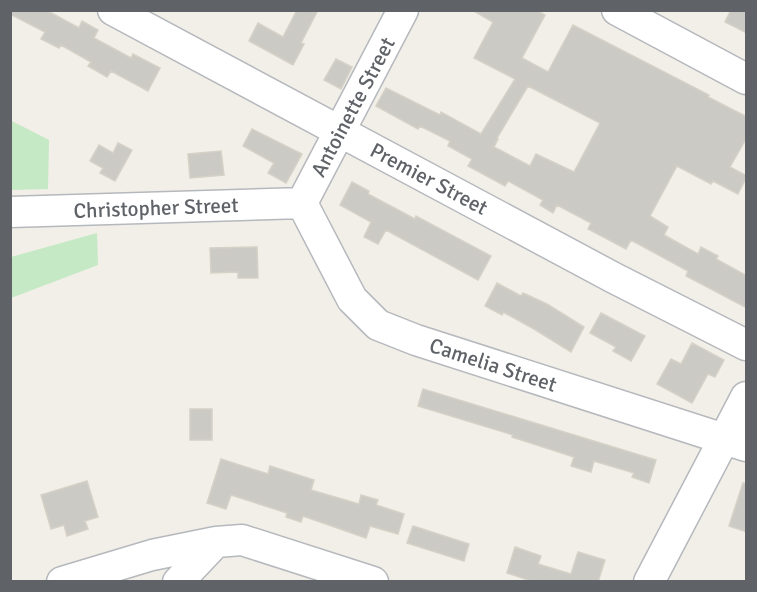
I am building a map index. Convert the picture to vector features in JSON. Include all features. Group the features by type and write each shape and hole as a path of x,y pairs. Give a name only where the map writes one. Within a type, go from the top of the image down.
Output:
{"street":[{"name":"Premier Street","path":"113,10 614,278 747,345"},
{"name":"Antoinette Street","path":"302,203 403,10"},
{"path":"617,10 747,79"},
{"name":"Christopher Street","path":"10,212 302,203"},
{"name":"Camelia Street","path":"302,203 352,299 378,324 416,340 736,443"},
{"path":"649,582 736,443 747,397"},
{"path":"62,582 152,555 216,542 242,540 373,582"},
{"path":"178,582 216,542"}],"green space":[{"path":"10,120 49,140 48,189 11,190"},
{"path":"97,233 98,265 11,298 11,257"}],"building":[{"path":"10,10 46,10 79,28 82,21 98,30 94,38 131,58 133,54 160,68 148,91 111,71 107,77 88,66 91,62 61,45 59,48 41,39 45,32 10,14"},
{"path":"297,10 318,10 301,43 304,44 293,65 249,41 258,23 283,37"},
{"path":"472,10 536,10 545,15 522,58 548,72 573,25 747,117 747,137 730,167 747,176 738,194 713,181 711,184 677,166 650,216 668,227 664,235 698,254 701,247 718,256 716,259 747,276 747,308 686,276 688,271 631,240 626,249 588,229 591,223 557,205 553,213 540,205 543,200 508,181 505,186 468,166 472,159 448,146 450,141 420,126 418,129 376,106 386,88 440,115 441,112 481,134 515,79 474,58 493,22","holes":["528,86 600,123 574,172 536,154 530,166 494,147"]},
{"path":"731,10 747,10 747,33 725,22"},
{"path":"336,59 352,67 341,89 324,80"},
{"path":"252,129 302,154 286,183 268,173 274,163 243,146"},
{"path":"118,143 132,150 115,181 100,173 103,168 90,161 99,145 113,153"},
{"path":"221,151 224,175 190,178 188,154"},
{"path":"352,182 369,191 368,194 415,219 416,216 491,256 478,280 386,230 378,244 364,237 371,222 340,205"},
{"path":"257,247 258,278 238,278 238,272 211,273 210,248"},
{"path":"497,283 521,296 523,293 547,304 584,327 571,352 503,312 502,315 485,306"},
{"path":"601,313 645,336 631,361 613,351 616,347 590,333"},
{"path":"692,343 724,360 715,377 708,374 692,403 657,384 671,359 681,364"},
{"path":"423,389 656,460 649,483 632,477 634,473 594,461 591,472 571,466 574,457 512,437 513,435 418,406"},
{"path":"190,409 212,409 212,440 190,440"},
{"path":"221,459 268,474 270,466 314,480 311,490 359,504 361,495 378,500 376,505 404,514 398,534 370,526 366,538 303,516 301,522 286,517 287,513 231,495 226,509 207,503"},
{"path":"87,481 98,517 85,521 88,529 67,536 64,525 51,529 41,495"},
{"path":"743,483 747,484 747,532 729,526"},
{"path":"413,526 469,544 464,561 407,543"},
{"path":"515,547 541,556 538,564 571,574 578,552 605,560 598,582 534,582 507,573"}]}
